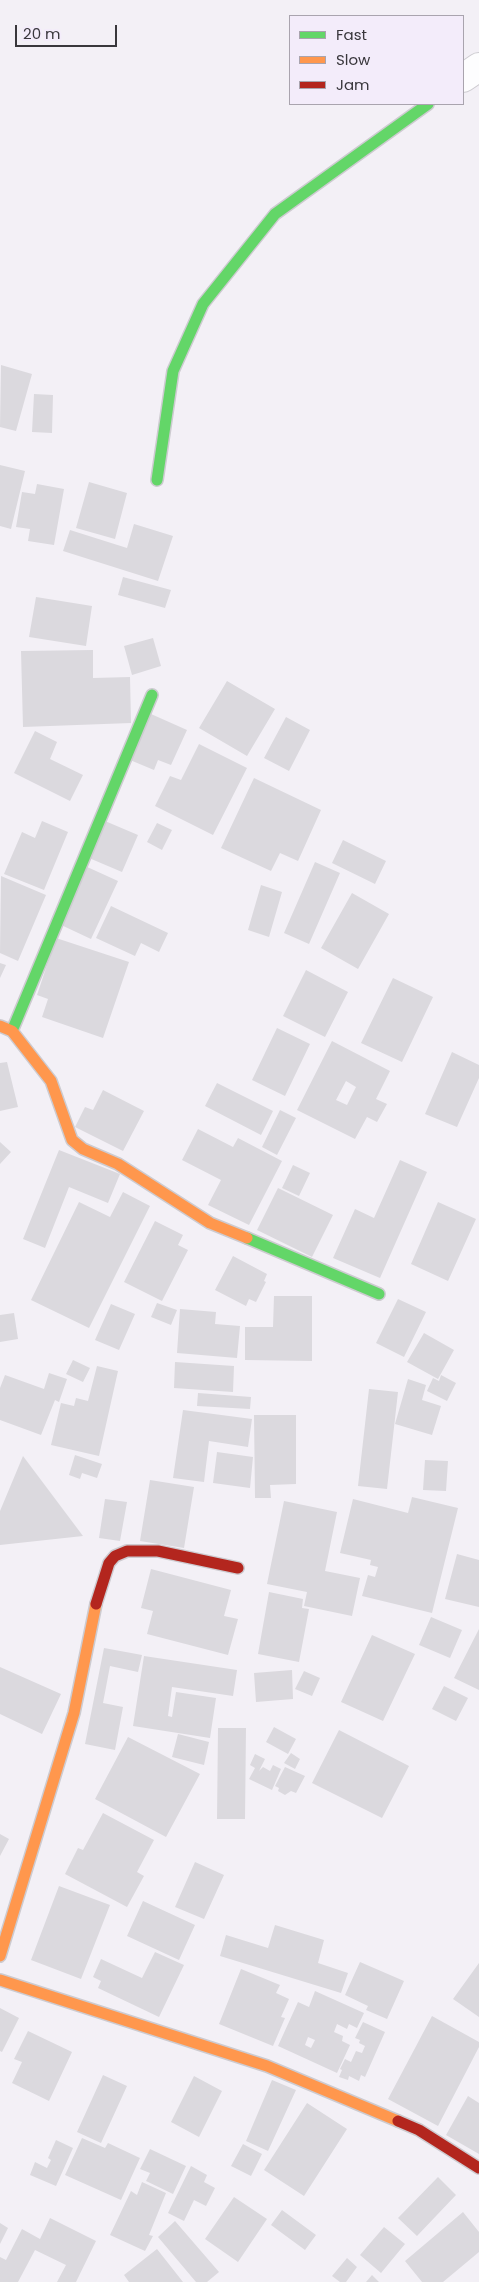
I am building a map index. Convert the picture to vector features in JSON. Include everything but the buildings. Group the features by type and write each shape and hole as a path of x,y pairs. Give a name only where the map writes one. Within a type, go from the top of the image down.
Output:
{"street":[{"path":"464,77 479,67"},
{"path":"157,480 173,371 203,304 275,214 427,105"},
{"path":"12,1031 152,695"},
{"path":"0,1026 12,1031 51,1081 65,1125 72,1140 82,1149 118,1164 210,1223 379,1294"},
{"path":"0,1956 74,1712 99,1591 109,1563 115,1556 127,1550 158,1552 238,1568"},
{"path":"0,1980 267,2066 419,2130 479,2168"}],"traffic: fast":[{"path":"157,480 173,371 203,304 275,214 427,105"},
{"path":"12,1031 152,695"},
{"path":"247,1238 379,1294"}],"traffic: slow":[{"path":"0,1026 12,1031 51,1081 72,1140 83,1149 118,1164 210,1223 247,1238"},
{"path":"0,1956 74,1713 96,1604"},
{"path":"0,1980 267,2066 398,2121"}],"traffic: jam":[{"path":"96,1604 109,1563 115,1556 127,1551 158,1551 238,1568"},
{"path":"398,2121 419,2130 479,2168"}]}
